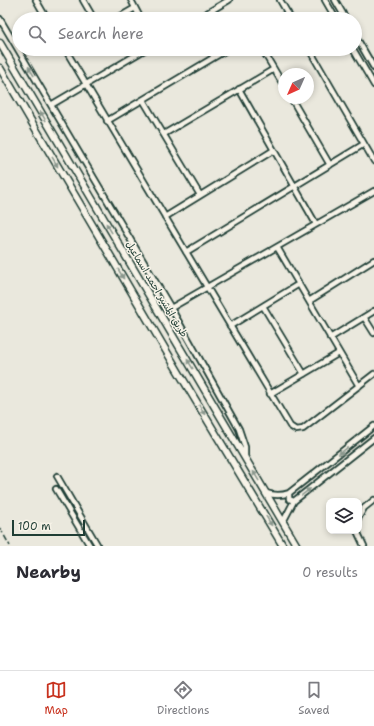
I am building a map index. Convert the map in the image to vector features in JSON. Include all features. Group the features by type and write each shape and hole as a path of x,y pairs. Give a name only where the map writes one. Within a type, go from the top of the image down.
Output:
{"street":[{"path":"36,0 43,12"},
{"path":"82,0 90,12"},
{"path":"131,0 137,12"},
{"path":"209,12 229,0"},
{"path":"280,0 287,12"},
{"path":"325,0 332,12"},
{"path":"335,0 342,12"},
{"path":"128,12 135,8"},
{"path":"0,19 12,39"},
{"name":"طريق المشير احمد اسماعيل","path":"0,43 297,546"},
{"path":"362,47 374,68"},
{"path":"22,56 171,308 239,429 245,447 245,459"},
{"path":"69,56 206,288 292,429 300,430 374,374"},
{"path":"51,105 134,56"},
{"path":"266,56 278,76"},
{"path":"313,56 374,161"},
{"path":"357,56 374,85"},
{"path":"108,121 214,57"},
{"path":"0,68 175,366 283,545"},
{"path":"164,134 274,69"},
{"path":"239,90 316,224"},
{"path":"143,100 200,195"},
{"path":"294,104 330,165"},
{"path":"186,252 364,144"},
{"path":"164,217 274,150"},
{"path":"171,308 374,191"},
{"path":"277,247 359,386"},
{"path":"309,301 374,260"},
{"path":"230,326 299,284"},
{"path":"263,306 304,374"},
{"path":"330,338 374,311"},
{"path":"364,317 374,333"},
{"path":"270,394 339,353"},
{"path":"266,494 282,496 289,493 374,426"},
{"path":"283,522 294,501 374,438"},
{"path":"57,476 98,546"},
{"path":"56,489 90,546"},
{"path":"289,493 289,499 294,501"},
{"path":"362,512 374,500"},
{"path":"359,534 364,546"}],"railway":[{"path":"0,528 10,546"}]}
